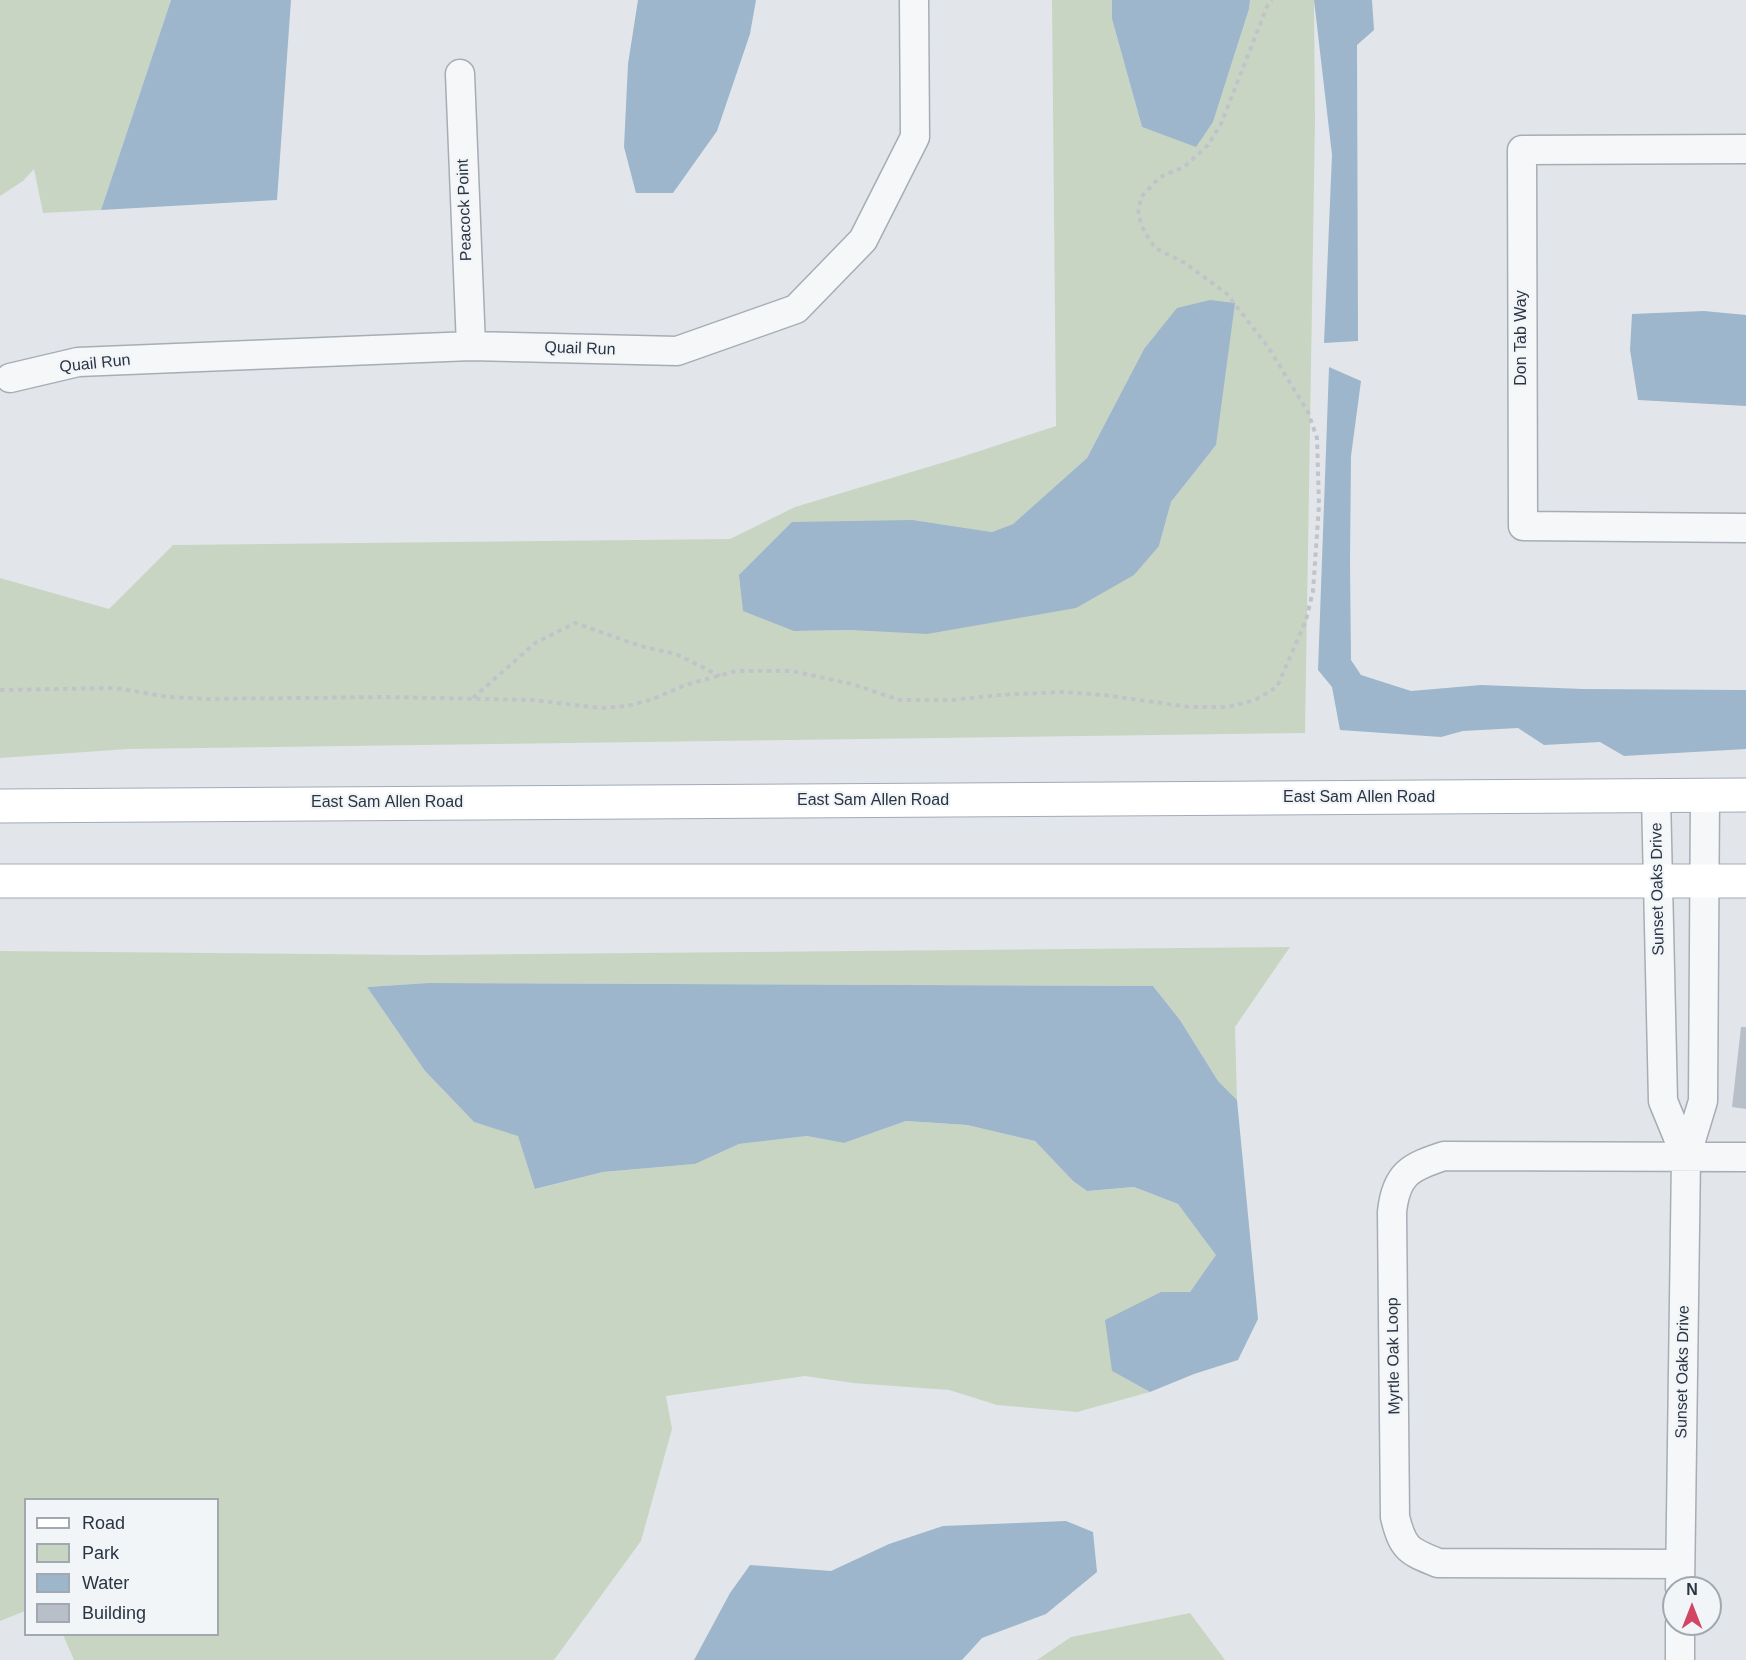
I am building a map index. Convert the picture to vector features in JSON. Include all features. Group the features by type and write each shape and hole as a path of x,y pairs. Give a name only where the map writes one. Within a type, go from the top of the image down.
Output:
{"main road":[{"name":"East Sam Allen Road","path":"0,806 1746,795"},
{"path":"0,881 1658,883 1746,881"}],"street":[{"name":"Quail Run","path":"10,378 78,362 471,346 677,351 796,309 863,240 915,137 914,0"},
{"name":"Peacock Point","path":"460,74 471,346"},
{"name":"Don Tab Way","path":"1746,149 1522,150 1523,526 1746,528"},
{"name":"Sunset Oaks Drive","path":"1680,1576 1686,1157 1703,1101 1705,795"},
{"name":"Sunset Oaks Drive","path":"1656,796 1663,1101 1686,1157"},
{"name":"Myrtle Oak Loop","path":"1680,1576 1438,1563 1413,1553 1401,1539 1395,1517 1392,1212 1394,1196 1398,1182 1407,1173 1422,1163 1444,1156 1746,1157"},
{"path":"1680,1636 1680,1660"}],"path":[{"path":"0,690 116,688 168,697 208,699 388,697 532,700 601,708 627,706 653,699 685,685 736,671 792,671 852,684 898,700 951,700 1062,692 1104,695 1190,707 1228,707 1255,700 1277,687 1306,620 1313,591 1319,505 1317,438 1308,412 1268,346 1227,294 1185,263 1155,248 1144,231 1138,214 1141,197 1160,177 1184,167 1208,145 1221,124 1268,4 1272,0"},
{"path":"472,699 535,644 575,623 640,646 676,654 720,676"}],"green space":[{"path":"0,0 171,0 101,210 43,213 34,169 23,181 0,196"},
{"path":"1052,0 1112,0 1112,19 1142,127 1196,146 1213,122 1250,0 1314,0 1315,121 1305,733 128,749 0,758 0,578 109,609 173,545 730,539 795,507 1056,426","holes":["1144,349 1216,445 1171,502 1159,546 852,630 794,631 913,520 992,532 1013,524 1087,458"]},
{"path":"1290,947 1235,1027 1237,1100 1218,1081 1180,1020 1153,986 428,983 367,987 425,1071 474,1122 518,1135 536,1189 603,1172 695,1164 739,1144 807,1136 844,1143 906,1121 967,1125 1035,1141 1073,1181 1087,1191 1134,1187 1178,1204 1217,1255 1190,1292 1161,1292 1112,1371 1150,1392 1077,1412 997,1405 949,1390 853,1383 805,1376 666,1396 672,1429 641,1541 554,1660 74,1660 63,1636 219,1636 219,1498 24,1498 24,1611 0,1621 0,951 422,955"},
{"path":"1190,1613 1225,1660 1037,1660 1071,1637"}],"water":[{"path":"171,0 291,0 277,200 101,210"},
{"path":"638,0 756,0 750,34 717,131 673,193 636,193 624,147 628,64"},
{"path":"1112,0 1250,0 1213,122 1196,147 1142,127 1112,19"},
{"path":"1314,0 1372,0 1374,30 1357,45 1358,341 1324,343 1332,155"},
{"path":"1210,300 1235,303 1216,445 1171,502 1159,546 1134,575 1076,608 927,634 852,630 794,631 743,611 739,575 792,522 913,520 992,532 1013,524 1087,458 1144,349 1177,308"},
{"path":"1704,311 1746,315 1746,406 1638,400 1630,350 1632,314"},
{"path":"1329,367 1361,381 1351,456 1350,562 1351,660 1361,675 1411,691 1481,685 1583,689 1746,690 1746,749 1624,756 1600,742 1544,745 1518,728 1463,731 1441,737 1340,730 1332,687 1318,670"},
{"path":"428,983 1153,986 1180,1020 1218,1081 1237,1100 1258,1319 1238,1360 1194,1374 1150,1392 1112,1371 1105,1320 1161,1292 1190,1292 1216,1255 1178,1204 1134,1187 1087,1191 1073,1181 1035,1141 967,1125 906,1121 844,1143 807,1136 739,1144 695,1164 603,1172 535,1189 518,1136 474,1122 425,1071 367,987"},
{"path":"1066,1521 1093,1532 1097,1572 1046,1614 982,1638 962,1660 694,1660 730,1593 750,1565 831,1571 889,1544 943,1526"}],"building":[{"path":"1741,1027 1746,1027 1746,1109 1732,1107"}]}
